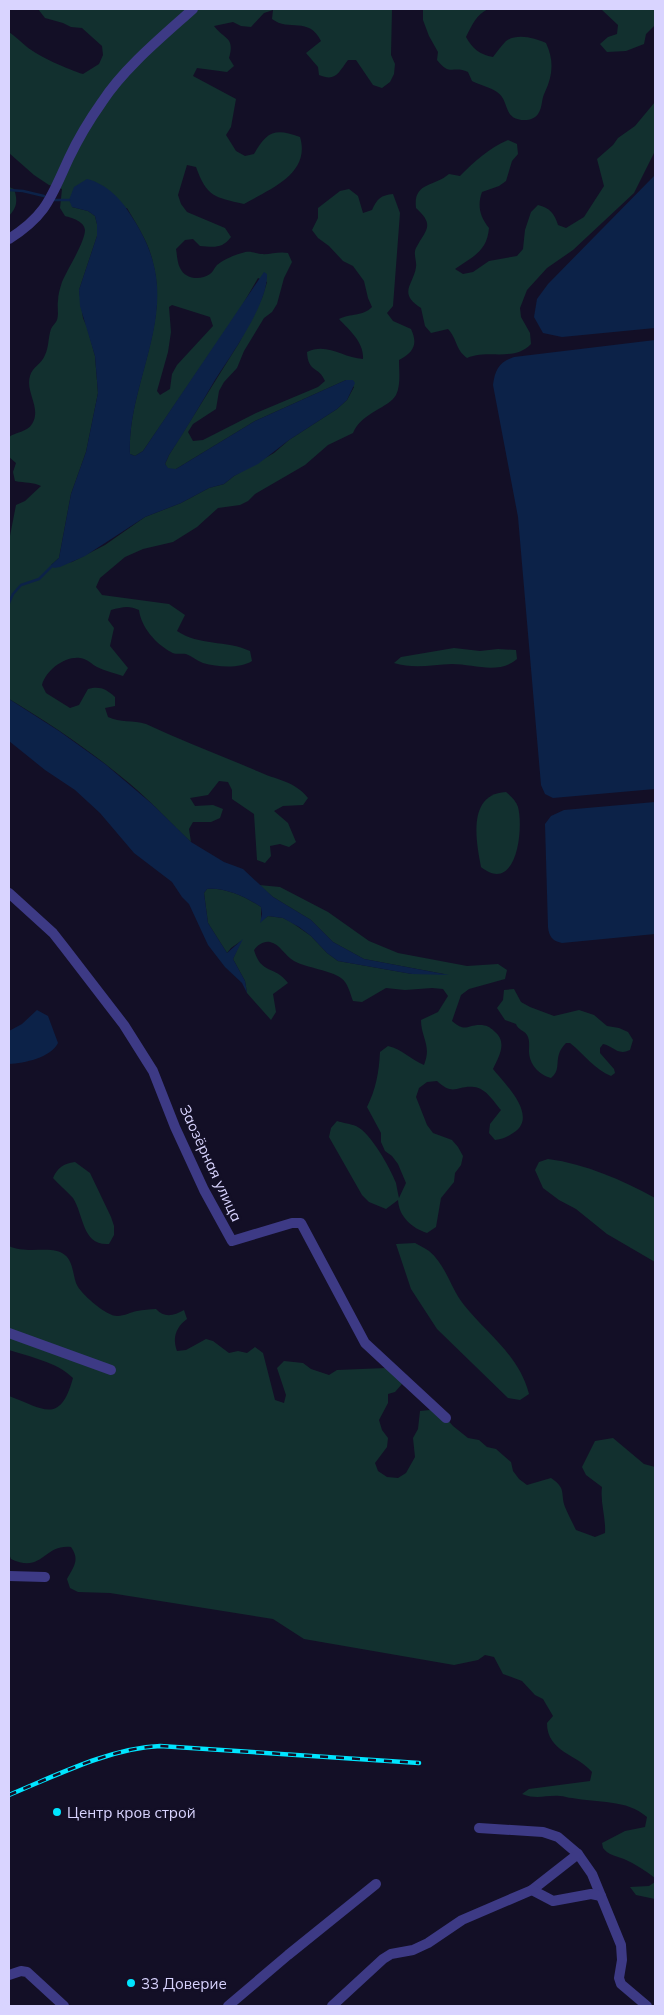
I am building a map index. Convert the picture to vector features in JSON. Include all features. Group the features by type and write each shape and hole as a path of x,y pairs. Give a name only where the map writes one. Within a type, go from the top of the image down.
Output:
{"street":[{"path":"9,239 28,227 46,207 102,100 133,65 192,9"},
{"name":"Заозёрная улица","path":"9,894 53,934 64,947 124,1026 154,1071 175,1127 204,1190 232,1241 292,1223 301,1223 364,1343 446,1418"},
{"path":"9,1333 111,1370"},
{"path":"9,1576 45,1577"},
{"path":"480,1828 542,1832 558,1837 578,1854 592,1874 621,1946 622,1960 619,1978 621,1984 647,2006"},
{"path":"332,2006 383,1959 391,1954 413,1950 462,1920 532,1890 578,1854"},
{"path":"228,2006 376,1884"},
{"path":"532,1890 553,1901 591,1894 601,1896"},
{"path":"9,1975 20,1971 27,1972 64,2006"}],"green space":[{"path":"38,9 392,9 391,55 395,64 394,74 390,82 382,88 373,85 356,60 348,60 333,77 319,75 318,67 306,53 321,41 316,33 305,26 278,23 272,19 273,10 264,13 251,27 241,26 233,22 214,26 230,42 231,51 229,58 234,66 227,72 197,68 193,76 236,99 231,127 226,135 236,151 245,156 254,154 263,140 278,132 300,137 302,150 300,161 286,179 244,204 213,194 204,184 196,167 187,165 178,195 181,204 187,212 225,228 231,237 224,244 214,247 200,246 193,239 185,240 176,249 182,272 193,278 202,278 211,273 222,261 247,252 264,254 288,253 292,262 284,278 277,304 272,312 264,318 244,351 237,368 224,382 219,391 216,409 193,424 188,432 193,441 203,440 256,413 318,387 325,381 323,376 309,363 307,352 321,349 363,359 359,342 339,319 360,314 372,307 364,281 353,266 343,261 312,230 318,218 318,208 340,191 349,189 358,196 363,213 372,210 378,200 385,195 393,194 400,213 393,306 387,313 393,321 411,329 414,339 411,351 399,360 399,382 396,395 393,400 363,420 353,433 328,445 305,465 255,494 248,501 240,505 218,508 197,527 173,542 143,549 125,557 100,578 96,587 102,595 169,604 185,615 177,631 194,639 232,645 250,651 252,661 235,666 215,666 203,663 186,654 173,653 165,649 146,629 139,610 132,607 122,607 111,610 108,620 114,628 110,646 128,668 123,676 95,666 85,659 74,658 62,662 52,669 42,685 46,693 70,708 79,705 88,689 103,689 115,697 115,706 105,708 108,717 146,724 285,781 303,792 308,798 303,805 283,806 274,811 288,823 296,842 289,847 280,844 270,846 271,856 265,863 257,860 254,814 232,799 232,790 228,782 219,781 208,795 190,798 195,806 213,805 223,809 220,818 211,822 193,822 189,829 191,842 145,797 101,760 9,699 9,541 16,505 25,501 41,486 15,481 13,472 16,463 9,457 9,437 27,429 35,418 29,382 30,376 44,358 51,329 58,318 58,296 61,284 79,249 85,230 80,222 65,216 60,208 62,189 49,185 34,175 9,153 9,32 38,54 83,74 99,64 103,55 102,46 82,28 71,27 45,18","holes":["72,207 127,208 146,241 153,263 157,287 156,311 135,406 130,454 135,456 143,451 240,309 258,278 267,282 262,298 239,343 169,455 165,464 168,469 176,469 255,421 346,380 354,387 347,400 337,409 289,440 274,453 234,476 224,484 209,488 181,503 145,517 105,545 72,562 51,565 59,558 71,494 86,452 98,393 95,356 83,318 79,290 97,236 97,224 95,216 88,211","172,305 210,317 213,326 177,365 172,374 170,389 160,395 157,391 168,352 171,332 169,307"]},
{"path":"423,9 488,9 477,17 466,37 484,55 493,57 506,41 515,37 531,38 546,43 551,61 551,74 541,109 537,115 527,120 513,117 509,113 504,100 497,92 472,81 468,72 445,68 441,65 437,60 438,52 423,20"},
{"path":"601,9 655,9 655,25 646,34 644,44 626,51 607,52 600,44 608,37 617,34 618,25"},
{"path":"655,102 655,151 634,193 573,250 547,268 527,290 520,308 521,317 530,333 531,344 517,353 467,358 460,351 448,329 431,333 425,326 421,308 414,303 408,293 416,267 415,250 427,228 426,219 416,208 416,200 421,189 449,174 460,176 482,156 501,143 508,140 517,144 518,154 512,161 506,181 499,186 482,192 480,211 483,220 489,228 485,243 478,253 455,269 463,274 473,272 489,261 517,256 523,249 525,230 531,212 538,205 549,209 558,225 566,228 584,217 604,186 597,159 618,138 635,126"},
{"path":"9,187 14,189 16,200 14,210 9,216"},
{"path":"454,648 480,651 516,650 517,659 510,664 494,668 460,664 415,666 394,663 401,657"},
{"path":"506,792 518,807 520,830 518,843 510,866 502,873 493,873 481,867 477,845 477,821 485,801 494,795"},
{"path":"259,885 280,887 328,912 369,941 398,953 467,966 498,964 507,970 505,979 469,989 461,995 452,1021 463,1028 475,1025 486,1026 498,1035 501,1040 501,1049 493,1069 511,1090 521,1108 523,1116 521,1124 516,1131 504,1138 495,1140 489,1133 490,1124 501,1110 482,1090 474,1087 452,1089 443,1086 437,1081 427,1082 419,1088 416,1097 427,1125 433,1133 452,1140 463,1156 461,1165 455,1173 454,1182 441,1198 436,1227 427,1233 407,1221 401,1212 398,1200 386,1209 369,1202 362,1195 329,1137 331,1128 337,1121 356,1126 362,1130 374,1143 389,1169 396,1183 399,1198 406,1183 398,1164 385,1151 381,1142 381,1133 367,1107 373,1094 380,1052 388,1046 393,1047 424,1065 427,1047 421,1020 438,1012 448,996 443,989 405,990 386,988 362,1002 353,1001 347,985 341,978 294,961 274,943 265,942 254,950 257,958 264,967 283,977 288,983 273,994 276,1012 271,1020 247,993 245,981 233,959 241,941 227,953 208,923 204,893 207,889 221,890 249,900 261,907 261,921 268,916 283,918 291,922 311,936 327,953 338,961 412,974 444,974 364,959 333,942 311,920 273,897"},
{"path":"514,989 521,1002 530,1007 554,1016 579,1010 594,1015 607,1026 628,1032 633,1040 630,1050 622,1052 603,1044 600,1048 600,1053 614,1069 615,1073 611,1076 600,1070 570,1043 566,1043 561,1050 558,1057 557,1070 551,1078 539,1072 529,1056 527,1035 516,1024 505,1020 497,1008 503,1000 504,990"},
{"path":"548,1159 562,1161 603,1174 655,1198 655,1262 607,1234 576,1209 559,1200 543,1188 535,1170 539,1162"},
{"path":"75,1162 90,1173 111,1217 114,1235 109,1244 100,1243 89,1235 73,1198 53,1178 61,1167"},
{"path":"415,1243 429,1251 440,1263 464,1305 502,1346 518,1368 529,1394 520,1400 508,1398 437,1329 411,1289 396,1244"},
{"path":"9,1246 62,1253 71,1264 76,1283 81,1291 96,1305 113,1315 120,1316 137,1311 156,1309 162,1314 169,1315 177,1314 184,1310 187,1319 176,1333 177,1351 186,1350 206,1339 213,1341 229,1353 238,1351 247,1353 255,1347 263,1353 275,1400 284,1403 286,1395 277,1368 284,1361 303,1363 311,1369 329,1375 337,1370 386,1368 396,1375 402,1384 395,1392 388,1394 388,1403 379,1420 382,1430 388,1438 387,1447 375,1463 378,1471 387,1477 398,1478 406,1473 415,1457 413,1438 418,1429 420,1411 430,1410 446,1418 468,1438 479,1440 487,1447 496,1449 511,1462 513,1471 527,1485 551,1478 561,1488 565,1507 576,1530 595,1537 605,1533 602,1487 586,1475 582,1467 595,1441 613,1438 644,1464 655,1467 655,1878 632,1863 610,1854 603,1848 602,1843 625,1831 645,1827 647,1817 639,1811 621,1804 562,1796 537,1797 522,1794 529,1789 590,1781 592,1772 557,1747 548,1733 547,1723 553,1716 543,1699 535,1695 522,1681 503,1674 494,1657 485,1655 478,1660 454,1665 304,1639 273,1619 110,1593 78,1592 70,1588 67,1579 76,1559 71,1547 62,1547 54,1550 37,1561 30,1563 22,1563 11,1559 9,1554 9,1396 49,1410 56,1408 62,1402 68,1393 73,1378 67,1372 51,1364 9,1350"},
{"path":"655,1882 655,1899 636,1895 630,1887 649,1886"}],"water":[{"path":"655,175 655,328 562,337 543,333 534,317 537,299 548,284"},
{"path":"87,179 107,189 119,199 128,211 142,233 149,250 157,286 157,310 135,406 130,454 135,456 143,451 264,272 267,274 262,300 239,343 169,455 165,464 168,468 176,469 255,421 346,380 353,380 355,383 347,400 337,409 289,440 258,464 234,476 224,484 209,488 181,503 145,517 85,556 54,568 51,565 59,558 71,494 86,452 98,393 95,356 80,306 79,290 97,236 97,224 95,216 88,211 72,207 69,200 74,187"},
{"path":"655,340 655,789 553,798 545,794 541,785 518,517 493,385 494,380 501,364 514,357"},
{"path":"9,699 59,731 105,764 151,803 191,842 224,862 243,869 273,897 311,920 333,942 364,959 449,975 412,974 338,961 327,953 311,936 283,918 268,916 260,923 261,907 235,894 207,889 204,893 208,923 227,953 243,939 233,959 245,981 247,993 242,983 225,967 208,945 189,904 172,882 134,853 100,813 75,790 45,770 9,741"},
{"path":"655,802 655,934 562,943 553,939 548,927 545,824 551,816 564,810"},
{"path":"37,1010 48,1016 58,1043 43,1056 29,1061 9,1064 9,1031 22,1024"}],"waterway":[{"path":"9,190 44,196"},
{"path":"54,200 69,200"},
{"path":"9,603 13,594 21,585 39,579 52,566"}],"railway":[{"path":"9,1795 102,1757 141,1748 160,1746 419,1763"}],"place":[{"name":"Центр кров строй","path":"57,1812"},
{"name":"33 Доверие","path":"131,1983"}]}
